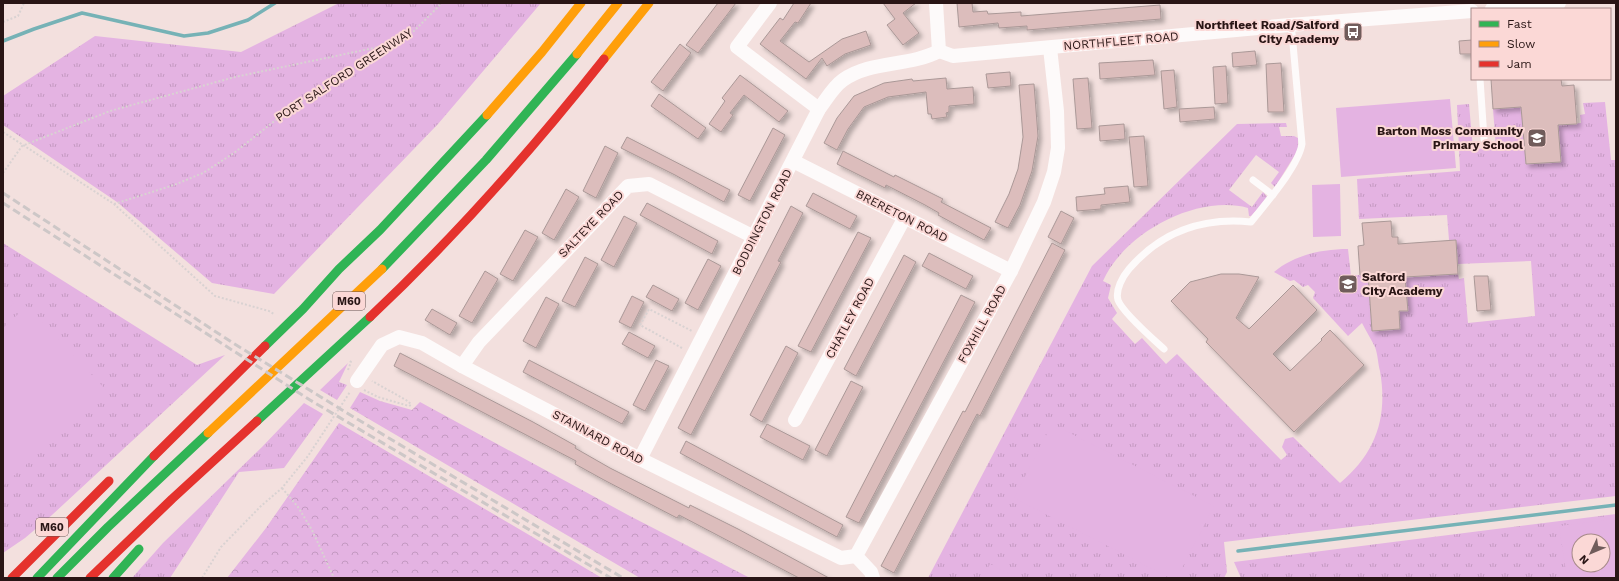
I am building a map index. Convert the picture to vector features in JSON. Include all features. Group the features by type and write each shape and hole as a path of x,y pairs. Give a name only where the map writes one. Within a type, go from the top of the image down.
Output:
{"highway":[{"name":"M60","path":"37,578 198,411 303,309 339,269 385,224 500,101 581,3"},
{"name":"M60","path":"57,578 124,511 294,355 406,245 458,191 522,119 565,69 618,3"},
{"name":"M60","path":"90,578 140,528 312,371 420,268 542,134 598,68 649,3"},
{"name":"M60","path":"246,352 297,304 339,269"},
{"name":"M60","path":"12,578 118,472"},
{"name":"M60","path":"167,517 198,475"},
{"name":"M60","path":"42,535 101,488"},
{"path":"113,578 145,542"}],"street":[{"path":"770,3 737,47 819,108"},
{"path":"936,3 939,51"},
{"path":"1501,8 1559,3"},
{"name":"NORTHFLEET ROAD","path":"939,51 953,56 1290,25 1442,8 1471,11"},
{"name":"FOXHILL ROAD","path":"856,556 1011,271 1044,202 1054,172 1058,148 1057,118 1050,48"},
{"name":"BODDINGTON ROAD","path":"640,459 819,108 842,80 863,69 926,57 939,51"},
{"name":"BRERETON ROAD","path":"793,161 1011,271"},
{"name":"SALTEYE ROAD","path":"462,366 479,342 628,186 649,184 754,237"},
{"name":"CHATLEY ROAD","path":"795,420 905,217"},
{"name":"STANNARD ROAD","path":"359,382 382,345 399,337 422,343 462,366 640,459 840,558 856,556"},
{"path":"856,556 872,572 873,578"}],"lane":[{"path":"1164,349 1131,318 1118,300 1118,290 1124,275 1139,257 1173,233 1192,226 1210,222 1233,220 1251,222 1272,195 1300,154 1302,144 1290,25"},
{"path":"1480,80 1484,139"},
{"path":"1253,180 1272,195"}],"path":[{"path":"3,22 18,16 24,3"},
{"name":"PORT SALFORD GREENWAY","path":"114,204 174,185 203,173 234,153 282,115 328,83 398,43 414,31 442,3"},
{"path":"3,173 22,146 110,111 235,77 398,43"},
{"path":"3,132 22,146 114,204 215,296 269,311"},
{"path":"694,354 640,325 649,309 703,337"},
{"path":"359,382 406,400 411,405 409,406 378,397 359,382"},
{"path":"202,578 221,547 261,506 282,488 308,456 359,382"},
{"path":"282,488 298,507 312,530 334,578"}],"green space":[{"path":"339,3 541,3 438,124 274,294 212,283 117,202 3,125 3,96 95,36 241,52"},
{"path":"1450,99 1456,168 1341,177 1336,108"},
{"name":"Salford City Academy","path":"1605,102 1611,160 1616,160 1616,496 1224,542 1227,572 1224,578 928,578 1092,266 1237,124 1286,123 1287,127 1279,127 1281,136 1294,136 1298,138 1298,150 1275,187 1271,183 1279,172 1256,155 1229,190 1252,207 1263,192 1268,198 1251,216 1249,216 1248,208 1228,205 1207,207 1185,212 1164,221 1127,247 1113,264 1103,281 1111,285 1108,298 1117,313 1112,319 1135,344 1142,338 1166,364 1177,354 1281,460 1287,455 1282,447 1285,439 1293,437 1340,483 1363,459 1371,447 1380,419 1382,388 1376,350 1362,323 1348,336 1313,298 1315,292 1308,285 1303,287 1294,280 1290,281 1274,272 1290,261 1299,257 1328,250 1348,249 1351,276 1368,274 1372,331 1400,329 1399,311 1407,311 1396,278 1458,274 1459,279 1464,278 1468,323 1535,316 1531,261 1458,264 1456,240 1449,240 1447,215 1359,219 1357,179 1460,171 1457,105 1469,104 1473,149 1496,148 1493,109 1521,107 1526,164 1561,162 1558,125 1581,123 1580,115 1585,114 1583,103"},
{"path":"1340,184 1341,236 1313,237 1312,185"},
{"path":"3,243 197,365 225,355 52,515 25,538 3,553"},
{"path":"3,290 14,303 3,313"},
{"path":"27,306 106,390 3,486 3,328"},
{"path":"348,363 339,382 347,385 337,400 320,390"},
{"path":"360,392 380,401 412,410 420,402 628,515 750,578 640,578 350,408"},
{"path":"304,403 323,414 284,468 239,472 170,578 132,578 163,543 262,447"},
{"path":"339,423 602,578 227,578 266,528"},
{"path":"1052,424 1214,506 1177,578 1170,578 1014,498"},
{"path":"1616,514 1616,578 1241,578 1234,562"},
{"path":"1616,519 1616,578 1567,578 1559,526"},
{"path":"990,564 1017,578 983,578"}],"building":[{"path":"718,3 736,3 698,53 686,45"},
{"path":"794,3 811,3 798,23 795,22 780,41 809,62 842,39 866,31 871,45 845,54 827,66 822,58 806,79 760,44 780,18 783,20"},
{"path":"883,3 916,3 903,13 919,33 903,45 887,25 895,19"},
{"path":"957,3 972,3 973,12 987,11 988,14 1021,12 1021,16 1160,5 1161,19 1027,30 1027,26 999,28 998,23 959,27"},
{"path":"1471,40 1471,54 1460,54 1459,41"},
{"path":"680,44 691,53 663,91 651,82"},
{"path":"1255,51 1257,65 1233,67 1232,53"},
{"path":"1153,60 1155,75 1100,79 1099,63"},
{"path":"1281,63 1284,112 1268,112 1266,64"},
{"path":"1226,66 1228,103 1215,104 1213,67"},
{"path":"1174,70 1177,107 1164,109 1161,71"},
{"path":"1010,72 1011,86 988,88 986,74"},
{"path":"740,75 788,111 779,122 744,95 730,113 733,115 721,132 709,124 725,101 722,98"},
{"path":"946,78 947,89 973,87 974,104 949,106 949,112 946,113 947,117 932,119 931,114 928,114 926,92 888,97 864,107 848,129 837,150 824,143 837,118 854,96 884,83 912,79 913,81"},
{"path":"1088,78 1092,128 1077,129 1073,79"},
{"path":"1491,80 1561,80 1562,86 1574,85 1577,124 1558,125 1561,162 1526,164 1521,107 1493,109"},
{"path":"1034,84 1038,136 1032,171 1020,205 1008,228 995,222 1009,194 1018,169 1023,137 1019,85"},
{"path":"659,94 706,128 698,139 651,106"},
{"path":"1214,107 1215,119 1180,122 1179,109"},
{"path":"1124,124 1125,139 1100,141 1099,126"},
{"path":"773,128 785,135 750,201 738,195"},
{"path":"1144,136 1148,186 1134,187 1129,137"},
{"path":"627,137 730,190 724,202 621,148"},
{"path":"605,146 618,153 596,198 583,191"},
{"path":"843,151 894,177 895,175 943,199 941,202 991,228 984,240 938,215 939,213 925,205 886,185 885,188 837,164"},
{"path":"1128,186 1130,202 1101,205 1101,209 1077,211 1076,197 1105,194 1104,188"},
{"path":"566,189 579,197 554,240 542,233"},
{"path":"813,193 857,216 850,229 806,206"},
{"path":"647,203 718,241 712,254 640,215"},
{"path":"791,206 803,213 778,261 781,262 691,435 678,428"},
{"path":"1061,211 1074,218 1061,244 1048,237"},
{"path":"624,216 637,223 614,267 601,260"},
{"path":"1391,221 1392,237 1398,237 1398,244 1456,240 1458,274 1405,277 1408,311 1399,311 1400,329 1372,331 1368,274 1360,275 1358,246 1364,245 1362,223"},
{"path":"525,230 538,237 513,281 500,274"},
{"path":"858,232 871,238 811,352 798,346"},
{"path":"1052,243 1065,250 980,416 977,414 894,573 881,566 963,411 965,412"},
{"path":"929,253 973,276 966,289 922,266"},
{"path":"904,255 916,262 856,376 844,369"},
{"path":"585,257 598,264 575,307 562,301"},
{"path":"708,259 721,266 698,310 685,303"},
{"path":"485,271 498,279 472,323 459,316"},
{"path":"1221,274 1239,274 1259,277 1236,318 1249,329 1293,285 1317,310 1273,354 1290,371 1322,340 1321,339 1330,330 1364,365 1294,432 1206,342 1208,339 1171,301 1190,282"},
{"path":"1474,276 1488,276 1491,310 1477,311"},
{"path":"653,285 679,299 672,311 646,297"},
{"path":"961,295 975,302 859,523 846,517"},
{"path":"632,296 644,302 631,328 619,322"},
{"path":"546,297 559,304 536,348 523,341"},
{"path":"432,309 457,323 450,335 425,320"},
{"path":"629,332 655,346 648,358 622,344"},
{"path":"786,346 798,353 762,422 750,415"},
{"path":"400,353 533,422 576,446 575,448 610,468 689,508 690,505 738,529 829,578 799,578 679,515 677,518 604,480 575,464 576,461 394,366"},
{"path":"529,360 629,412 622,424 523,372"},
{"path":"656,360 669,366 645,411 633,405"},
{"path":"851,381 863,387 827,456 815,450"},
{"path":"767,424 810,446 803,460 760,437"},
{"path":"686,441 843,525 837,537 680,453"}],"waterway":[{"path":"3,41 82,13 184,36 208,33 248,20 275,3"},
{"path":"1238,551 1616,505"}],"railway":[{"path":"3,193 233,343 623,578"},
{"path":"3,203 310,400 611,578"}],"traffic: fast":[{"path":"382,269 486,160 577,54"},
{"path":"265,346 303,309 339,269 380,230 487,115"},
{"path":"257,421 370,317"},
{"path":"57,578 108,527 208,433"},
{"path":"37,578 154,456"},
{"path":"113,578 139,549"}],"traffic: slow":[{"path":"487,115 542,52 581,3"},
{"path":"577,54 618,3"},
{"path":"604,59 649,3"},
{"path":"208,433 382,269"}],"traffic: jam":[{"path":"370,317 402,287 492,192 521,160 604,59"},
{"path":"154,456 265,346"},
{"path":"90,578 172,499 257,421"},
{"path":"12,578 109,481"}],"place":[{"name":"Northfleet Road/Salford City Academy","path":"1353,32"},
{"name":"Barton Moss Community Primary School","path":"1537,138"},
{"name":"Salford City Academy","path":"1348,284"}]}
